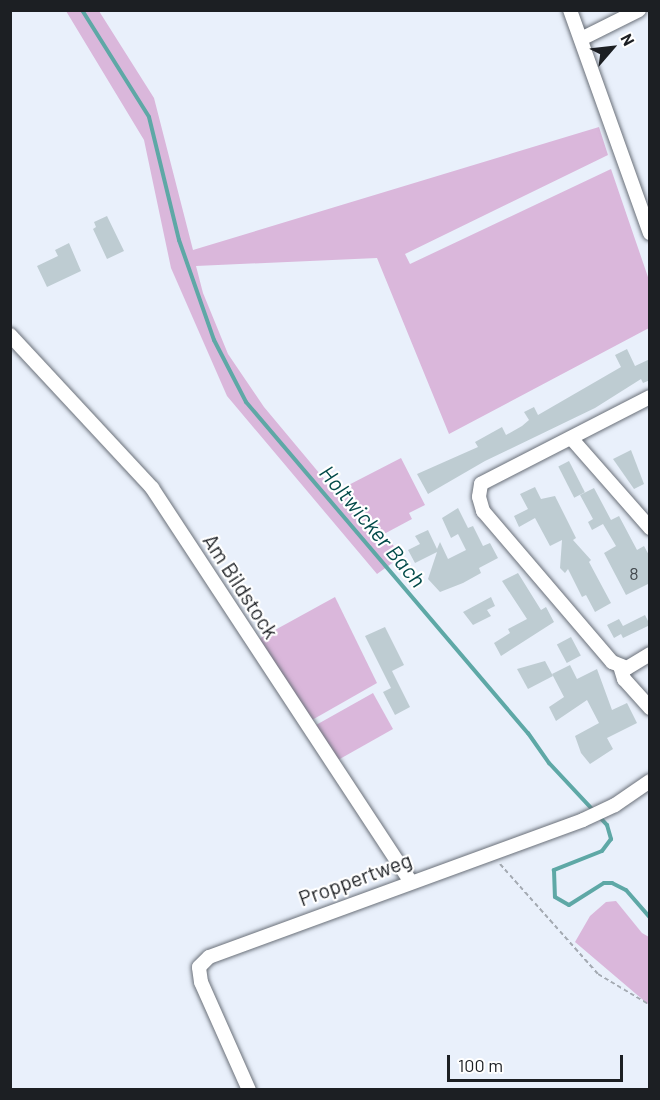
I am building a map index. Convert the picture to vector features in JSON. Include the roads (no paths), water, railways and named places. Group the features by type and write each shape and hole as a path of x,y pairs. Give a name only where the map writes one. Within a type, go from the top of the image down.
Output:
{"street":[{"path":"570,10 650,232"},
{"path":"581,39 639,10"},
{"name":"Am Bildstock","path":"10,335 152,488 410,881"},
{"path":"650,397 481,484 479,497 483,510 612,662 627,668 650,654"},
{"path":"571,438 650,528"},
{"path":"620,666 624,678 650,708"},
{"name":"Proppertweg","path":"249,1089 201,982 199,967 209,957 410,881 583,820 615,805 650,781"}],"waterway":[{"name":"Holtwicker Bach","path":"82,10 149,117 179,240 214,340 246,402 528,733 549,763 607,825 611,839 602,851 554,870 555,897 569,905 604,883 612,883 626,890 650,918"}]}
